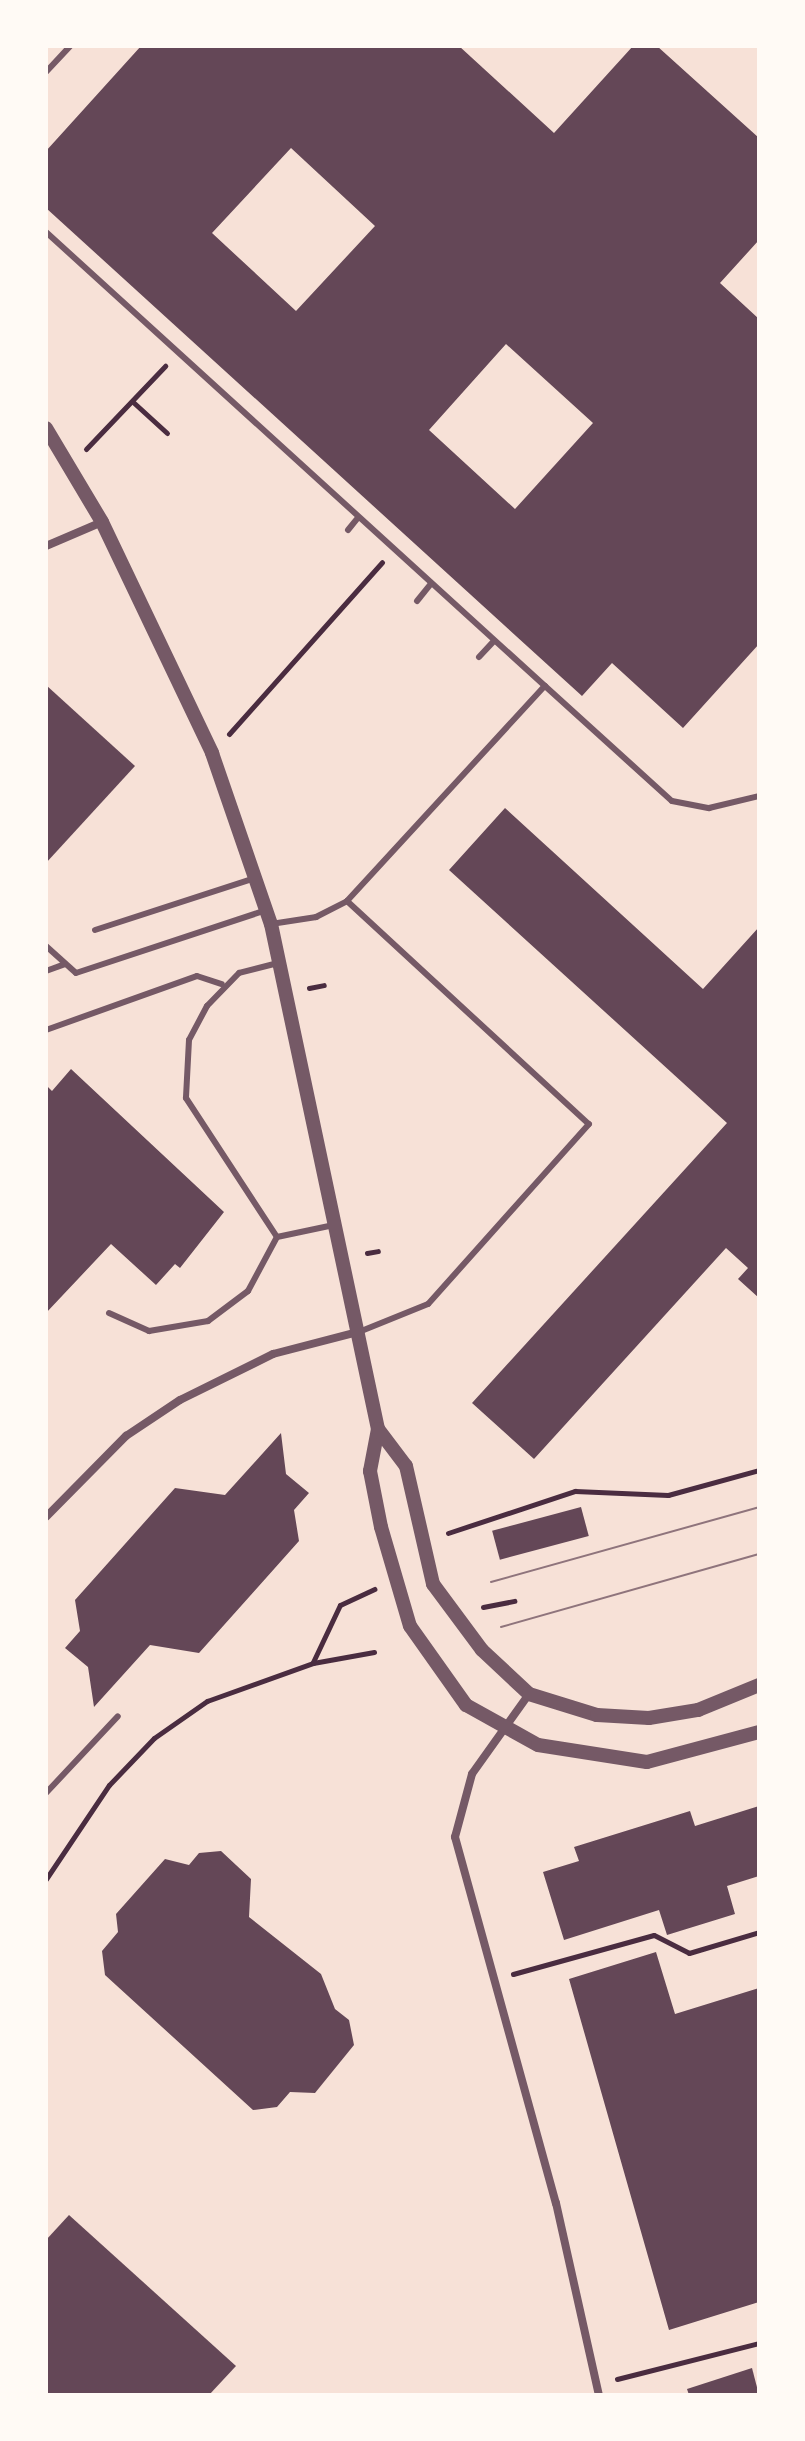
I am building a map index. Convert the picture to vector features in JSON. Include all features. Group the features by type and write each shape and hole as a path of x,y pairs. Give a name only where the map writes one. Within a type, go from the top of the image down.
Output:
{"street":[{"path":"46,428 102,522 212,753 269,917 378,1429 370,1471 410,1626 466,1705 501,1730 578,1755 647,1762 759,1732"},
{"path":"46,546 102,522"},
{"path":"47,1514 126,1436 180,1400 273,1354 359,1332"},
{"path":"378,1429 406,1466 433,1584 482,1650 529,1694 597,1715 649,1718 698,1710 758,1688"},
{"path":"529,1694 472,1774 456,1827 599,2395"}],"lane":[{"path":"46,72 70,46"},
{"path":"46,232 392,551 672,801 709,808 759,796"},
{"path":"348,530 357,519"},
{"path":"417,601 430,585"},
{"path":"479,657 494,641"},
{"path":"46,946 76,973 269,917 316,917 347,901 545,686"},
{"path":"95,930 255,878"},
{"path":"347,901 589,1124 428,1304 359,1332"},
{"path":"46,1030 197,976 222,984 281,962"},
{"path":"46,971 65,964"},
{"path":"222,984 189,1040 186,1098 277,1237"},
{"path":"277,1237 336,1225"},
{"path":"109,1313 149,1331 208,1321 248,1291 277,1237"},
{"path":"46,1793 118,1716"}],"path":[{"path":"69,466 177,353"},
{"path":"133,402 167,433"},
{"path":"212,753 392,551"},
{"path":"449,1542 448,1530 575,1491 668,1495 759,1470"},
{"path":"313,1663 340,1605 357,1595"},
{"path":"476,1599 485,1609 514,1601"},
{"path":"46,1879 109,1785 154,1738 207,1701 313,1663 374,1652"},
{"path":"493,1980 654,1935 689,1953 759,1932"},
{"path":"598,2385 759,2343"}],"building":[{"path":"141,46 459,46 554,133 633,46 657,46 759,138 759,240 720,283 759,319 759,644 683,728 612,663 582,696 46,208 46,151","holes":["291,148 375,226 296,311 212,233","506,344 593,423 515,509 429,430"]},
{"path":"46,685 135,766 46,863"},
{"path":"505,808 703,989 759,927 759,1298 738,1279 748,1268 726,1248 534,1459 472,1403 727,1123 449,870"},
{"path":"71,1069 224,1212 180,1268 175,1264 156,1285 111,1244 46,1313 46,1085 52,1091"},
{"path":"281,1433 286,1474 309,1493 294,1510 299,1541 199,1653 150,1645 94,1707 88,1667 65,1648 80,1631 75,1600 175,1488 225,1495"},
{"path":"581,1507 589,1536 500,1560 492,1531"},
{"path":"759,1806 759,1876 727,1886 735,1914 667,1935 659,1910 564,1940 543,1872 579,1861 574,1847 690,1811 695,1826"},
{"path":"221,1851 251,1879 249,1917 321,1974 335,2009 349,2020 354,2045 315,2093 290,2092 277,2107 253,2110 105,1975 102,1951 118,1932 116,1914 165,1859 189,1865 199,1853"},
{"path":"656,1952 675,2014 759,1988 759,2302 669,2330 569,1979"},
{"path":"69,2215 236,2366 209,2395 46,2395 46,2240"},
{"path":"752,2368 759,2395 689,2395 687,2389"}],"tram line":[{"path":"491,1582 759,1507"},
{"path":"501,1627 759,1554"}]}
